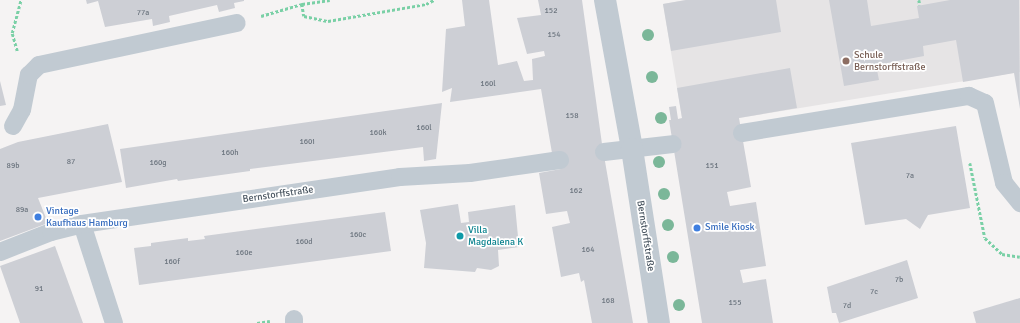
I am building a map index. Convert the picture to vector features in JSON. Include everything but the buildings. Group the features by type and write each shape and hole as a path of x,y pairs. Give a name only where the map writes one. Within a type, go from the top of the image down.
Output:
{"street":[{"name":"Bernstorffstraße","path":"605,0 632,149 659,323"}],"lane":[{"path":"13,126 21,114 26,81 32,70 47,62 237,23"},
{"path":"742,133 969,96 985,103 1004,184 1020,203"},
{"path":"604,152 672,144"},
{"name":"Bernstorffstraße","path":"0,252 50,232 82,224 400,177 470,173 560,160"},
{"path":"82,224 114,323"}],"path":[{"path":"21,0 12,33 17,52 32,70"},
{"path":"237,23 302,4 330,0"},
{"path":"302,4 304,16 328,21 426,4 434,0"},
{"path":"919,0 920,6"},
{"path":"970,163 985,238 1002,254 1020,256"}],"shaded area":[{"name":"Schule Bernstorffstraße","path":"686,0 1020,0 1020,72 739,118 738,108 682,118 663,4"}],"place":[{"name":"Schule Bernstorffstraße","path":"846,61"},
{"name":"Vintage Kaufhaus Hamburg","path":"38,217"},
{"name":"Smile Kiosk","path":"697,228"},
{"name":"Villa Magdalena K","path":"460,236"}]}
